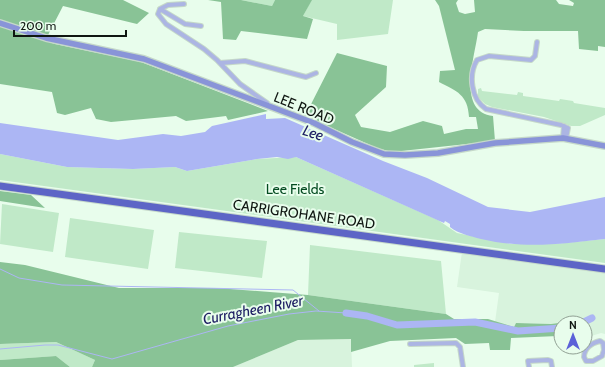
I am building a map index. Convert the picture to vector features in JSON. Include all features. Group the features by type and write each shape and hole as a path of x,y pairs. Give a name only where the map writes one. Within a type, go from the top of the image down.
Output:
{"highway":[{"name":"CARRIGROHANE ROAD","path":"0,186 605,268"}],"street":[{"path":"184,4 168,5 160,9 158,14 166,24 204,49 240,84 272,107"},
{"path":"160,9 186,24 201,26"},
{"name":"LEE ROAD","path":"0,23 46,38 144,59 314,123 364,147 384,154 405,155 438,153 496,143 564,138 605,146"},
{"path":"537,42 535,56 531,60 489,56 479,58 474,68 473,85 477,101 486,109 566,127 564,138"},
{"path":"220,63 246,61 306,77 316,73"},
{"path":"410,344 454,342 459,346 463,367"},
{"path":"602,342 604,347 603,354 591,364 585,358 585,350 591,344 602,342"},
{"path":"529,367 528,361 548,360 551,362 552,367"}],"shaded area":[{"path":"462,252 605,272 605,334 601,333 593,336 593,315 553,315 553,324 516,323 514,327 495,322 499,293 457,287"},
{"path":"351,339 352,367 233,367 298,340"}],"green space":[{"path":"0,0 123,0 149,13 137,24 63,6 48,35 0,20"},
{"path":"208,0 241,0 272,6 275,0 312,0 303,16 313,19 307,39 241,31 236,40 223,39 221,2"},
{"path":"241,0 275,0 272,6"},
{"path":"309,0 393,0 388,34 337,40 337,24 303,16 311,1"},
{"path":"435,0 458,0 456,3 459,12 465,14 475,12 474,0 556,0 559,4 573,6 574,3 569,0 605,0 605,47 598,46 598,51 579,49 578,31 485,29 478,32 470,82 471,94 475,105 482,112 493,116 495,141 392,152 377,148 305,116 337,53 387,66 386,87 355,115 361,127 390,132 423,121 442,126 444,134 466,129 478,129 476,117 469,117 464,99 456,91 439,82 440,71 455,70 439,6"},
{"path":"0,26 55,44 141,62 268,111 228,120 226,116 186,121 176,116 111,122 96,119 91,108 65,115 57,113 52,92 0,84"},
{"path":"481,88 482,91 517,95 518,92 523,93 523,96 559,101 560,99 573,101 574,103 605,108 605,115 580,126 571,126 544,117 492,107 485,104 478,97 478,89"},
{"name":"Lee Fields","path":"0,154 67,167 133,169 175,167 187,171 257,159 296,157 438,220 457,233 511,244 554,244 605,239 605,263 0,180"},
{"path":"0,191 31,195 45,208 0,201"},
{"path":"2,204 59,213 53,252 0,244"},
{"path":"70,218 154,230 148,269 65,257"},
{"path":"179,232 267,241 262,278 175,268"},
{"path":"310,245 441,261 446,314 308,295"},
{"path":"0,262 25,265 119,288 217,288 308,295 446,314 454,319 488,319 514,327 516,323 553,324 553,336 511,338 510,350 490,350 489,343 465,344 456,338 390,341 351,352 351,339 298,340 233,367 92,367 95,360 56,342 0,344"},
{"path":"56,342 95,360 92,367 70,367 56,356 0,360 0,344"},
{"path":"56,356 70,367 0,367 0,360"},
{"path":"434,363 434,367 414,367 414,365"}],"water":[{"name":"Lee","path":"266,114 266,119 285,118 383,161 427,178 488,207 530,212 605,197 605,239 558,244 528,245 497,242 473,237 453,229 450,227 450,224 445,221 444,223 296,157 288,159 277,157 257,159 187,171 175,167 133,169 67,167 0,154 0,123 118,140 163,134 181,136 205,132 212,126"}],"waterway":[{"path":"0,269 19,278 62,285 293,290 319,311"},
{"name":"Curragheen River","path":"0,349 58,345 112,359 228,326 289,314 316,311 346,313"},
{"name":"Curragheen River","path":"346,313 367,316 397,325 475,322 518,331 553,329"}]}
